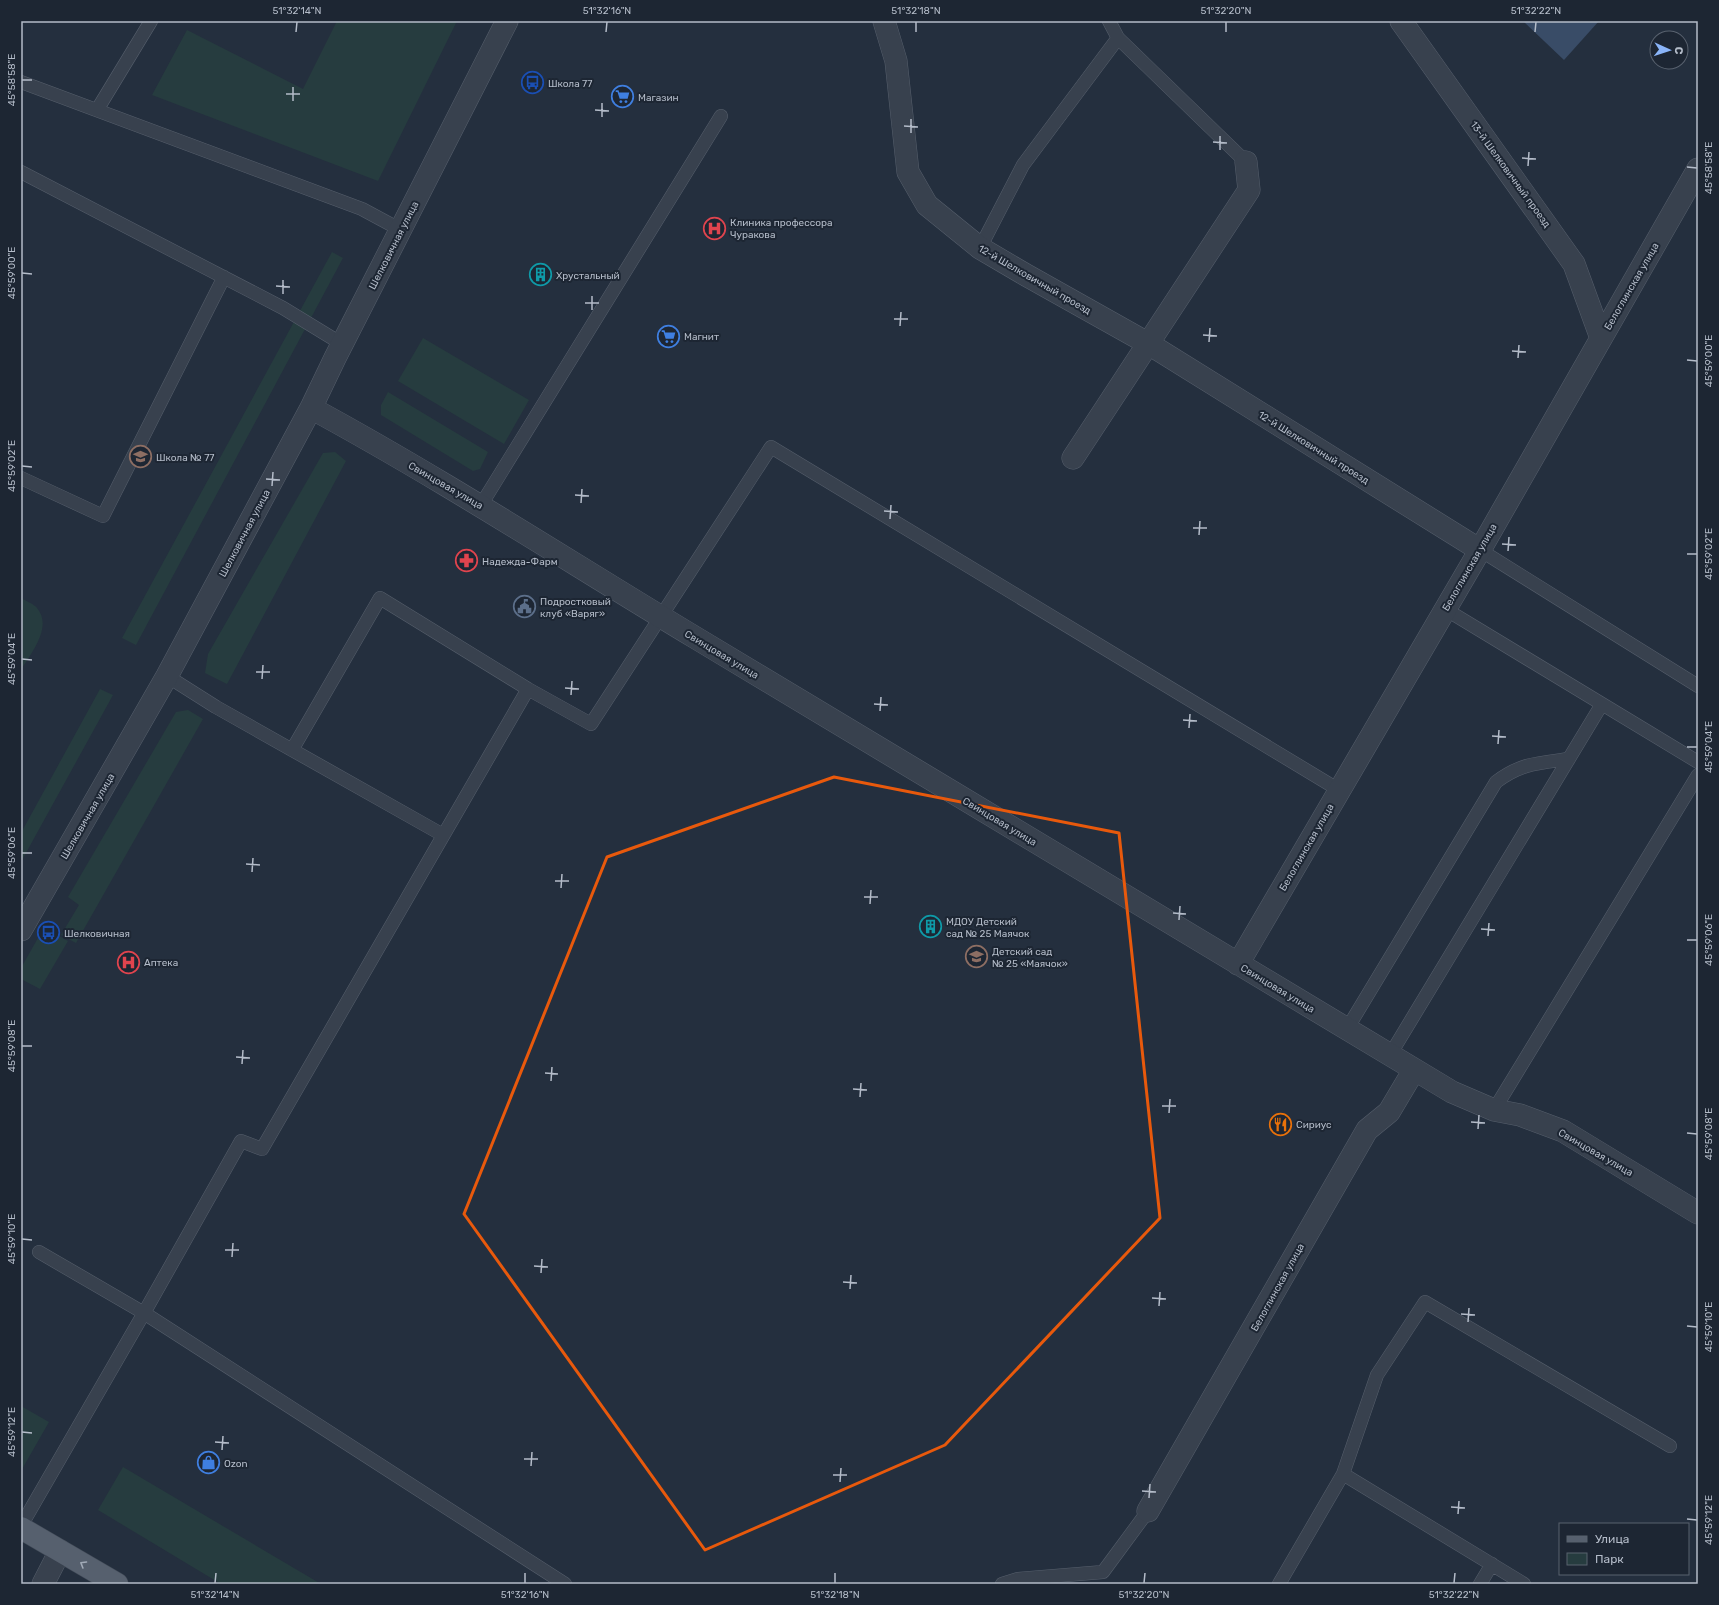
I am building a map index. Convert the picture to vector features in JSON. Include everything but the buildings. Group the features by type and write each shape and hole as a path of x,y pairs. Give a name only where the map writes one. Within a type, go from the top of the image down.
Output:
{"main road":[{"path":"21,1527 117,1584"}],"street":[{"name":"Шелковичная улица","path":"21,930 167,676 311,408 342,344 507,21"},
{"name":"12-й Шелковичный проезд","path":"884,21 896,61 908,172 927,205 980,248 1026,276 1149,344 1480,550"},
{"name":"13-й Шелковичный проезд","path":"1401,21 1574,264 1601,338"},
{"path":"1073,458 1249,190 1246,162"},
{"name":"Белоглинская улица","path":"1238,964 1480,550 1698,169"},
{"name":"Свинцовая улица","path":"311,408 481,505 661,617 1414,1070 1452,1092 1494,1110 1520,1115 1563,1131 1698,1213"},
{"name":"Белоглинская улица","path":"1148,1511 1367,1130 1389,1112 1414,1070"},
{"path":"43,1584 60,1550"}],"lane":[{"path":"98,110 152,21"},
{"path":"1109,21 1118,38 1246,162"},
{"path":"980,248 1023,165 1118,38"},
{"path":"21,82 362,209 401,230"},
{"path":"481,505 721,116"},
{"path":"21,172 224,276 283,308 342,344"},
{"path":"21,478 104,516 224,276"},
{"path":"292,750 380,598 528,689 591,724 771,447 1339,790"},
{"path":"1480,550 1698,686"},
{"path":"1445,609 1698,762"},
{"path":"167,676 216,707 442,835"},
{"path":"21,1527 241,1141 262,1149 442,835 528,689"},
{"path":"1390,1055 1602,704"},
{"path":"1347,1029 1496,782 1509,772 1525,766 1569,759"},
{"path":"1494,1110 1698,775"},
{"path":"39,1252 144,1313 565,1584"},
{"path":"1279,1584 1343,1474 1377,1375 1425,1302 1670,1446"},
{"path":"1343,1474 1524,1584"},
{"path":"1002,1584 1018,1579 1103,1572 1148,1511"},
{"path":"1480,1584 1492,1564"}],"highlighted area":[{"path":"834,777 1119,833 1160,1218 945,1445 705,1550 464,1214 607,857"}],"green space":[{"path":"337,21 457,21 378,181 152,95 187,30 303,89"},
{"path":"332,252 343,258 136,645 122,638"},
{"path":"423,338 529,400 504,444 398,381"},
{"path":"388,392 488,452 480,469 473,471 381,415 381,405"},
{"path":"335,452 346,461 227,684 205,673 208,654 323,453"},
{"path":"21,598 37,608 43,623 39,640 21,670"},
{"path":"100,689 113,695 21,862 21,833"},
{"path":"188,710 203,719 76,943 61,935 79,905 68,897 176,712"},
{"path":"54,933 68,941 40,989 21,979 21,968 38,938 48,943"},
{"path":"21,1406 49,1422 21,1471"},
{"path":"123,1467 321,1584 221,1584 98,1510"}],"water":[{"path":"1523,21 1599,21 1564,60"}],"place":[{"name":"Школа 77","path":"532,83"},
{"name":"Магазин","path":"622,97"},
{"name":"Клиника профессора Чуракова","path":"715,228"},
{"name":"Хрустальный","path":"540,275"},
{"name":"Магнит","path":"669,336"},
{"name":"Школа № 77","path":"140,457"},
{"name":"Надежда-Фарм","path":"466,561"},
{"name":"Подростковый клуб «Варяг»","path":"525,607"},
{"name":"МДОУ Детский сад № 25 Маячок","path":"930,927"},
{"name":"Шелковичная","path":"49,933"},
{"name":"Детский сад № 25 «Маячок»","path":"976,957"},
{"name":"Аптека","path":"128,962"},
{"name":"Сириус","path":"1281,1124"},
{"name":"Ozon","path":"208,1463"}]}
